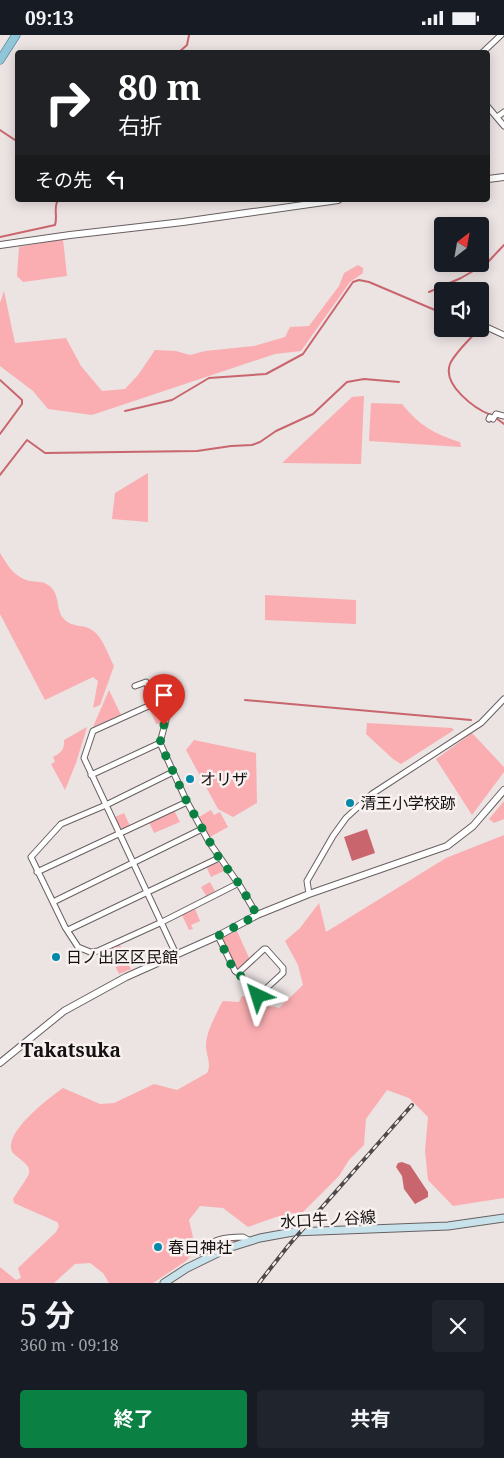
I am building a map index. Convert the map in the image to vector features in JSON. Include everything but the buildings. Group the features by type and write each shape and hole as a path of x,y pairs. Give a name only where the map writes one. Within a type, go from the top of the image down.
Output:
{"main road":[{"path":"0,60 16,35"},
{"name":"水口牛ノ谷線","path":"164,1283 192,1265 228,1248 250,1241 293,1232 448,1226 504,1218"}],"street":[{"path":"485,50 501,35"},
{"path":"490,109 504,126"},
{"path":"497,117 504,113"},
{"path":"490,179 504,177"},
{"path":"0,245 324,202"},
{"path":"489,328 504,335"},
{"path":"488,419 490,417 493,419 496,414 504,416"},
{"path":"135,686 146,682 155,703"},
{"path":"309,894 307,881 332,836 346,819 372,794 481,723 504,699"},
{"path":"176,954 84,758 93,731 159,701 168,705 169,708 160,743 172,772 219,858 240,885 257,915"},
{"path":"91,775 160,743"},
{"path":"172,772 106,805 61,824 31,857 37,872 78,947 90,952 98,951 162,923 238,883"},
{"path":"0,1063 64,1011 126,977 218,936 257,915 309,894 447,846 473,827 504,790"},
{"path":"37,872 187,802"},
{"path":"53,902 202,829"},
{"path":"68,929 219,858"},
{"path":"218,936 234,971 238,973 258,996 283,973 283,967 264,949 238,973"},
{"path":"199,1252 206,1245 220,1238 243,1237 250,1241"}],"shaded area":[{"path":"63,239 67,276 23,282 17,276 19,247"},
{"path":"358,265 363,268 363,273 350,282 301,351 275,354 92,415 48,409 33,391 0,366 0,303 4,291 15,343 66,338 81,366 102,391 125,389 138,375 155,350 176,351 190,355 205,351 254,346 285,337 290,327 309,326 339,286 344,273"},
{"path":"364,396 361,464 282,463 352,397"},
{"path":"371,403 402,404 421,423 442,436 460,442 461,447 369,441"},
{"path":"148,473 148,522 112,519 115,493"},
{"path":"0,553 9,567 20,577 44,583 52,588 55,592 61,615 67,622 89,628 99,637 114,666 100,705 93,708 98,681 93,677 45,700 0,614"},
{"path":"265,595 356,600 356,624 265,620"},
{"path":"109,690 121,715 93,727"},
{"path":"160,705 166,710 162,724 156,724 150,710"},
{"path":"367,723 452,728 454,730 401,764 366,734"},
{"path":"87,727 65,790 51,764 55,762 53,757 61,751 64,746 64,740"},
{"path":"472,733 504,767 504,772 472,815 436,759"},
{"path":"194,740 256,753 257,803 233,817 218,809 186,750"},
{"path":"504,801 504,819 494,823 489,819"},
{"path":"174,810 180,822 154,833 149,822"},
{"path":"211,810 214,815 220,812 228,827 210,837 199,817"},
{"path":"124,813 130,826 123,829 120,828 115,817"},
{"path":"367,829 375,853 352,861 344,837"},
{"path":"504,835 504,1198 453,1206 428,1180 425,1151 428,1117 409,1098 387,1090 366,1119 364,1145 349,1160 339,1176 303,1212 276,1217 248,1227 223,1208 200,1206 189,1220 196,1250 186,1261 153,1283 109,1283 103,1273 90,1263 75,1264 54,1283 0,1283 0,1267 16,1280 21,1278 18,1268 56,1232 59,1226 57,1222 14,1203 13,1199 27,1178 29,1170 26,1164 13,1153 11,1145 13,1137 28,1117 48,1099 63,1088 100,1104 114,1103 154,1084 177,1090 207,1073 209,1066 206,1046 208,1035 223,1001 239,1002 242,996 245,996 257,1004 279,1008 303,985 298,965 285,941 300,928 319,903 326,932 446,858"},
{"path":"216,862 220,864 224,871 211,877 206,866"},
{"path":"210,882 215,891 206,896 201,887"},
{"path":"195,909 200,921 191,925 193,929 189,930 182,915"},
{"path":"237,931 250,960 241,969 235,968 222,940 224,937"},
{"path":"119,943 131,969 119,974 107,949"},
{"path":"402,1162 410,1165 428,1192 428,1197 415,1204 404,1189 402,1176 396,1167 398,1163"},
{"path":"237,1238 241,1240 205,1253 215,1244"}],"waterway":[{"path":"181,50 187,45 189,35"},
{"path":"0,130 15,140"},
{"path":"0,237 55,225 57,202"},
{"path":"429,292 461,278 487,263 504,245"},
{"path":"125,411 172,400 209,378 266,374 303,354 353,282 359,280 369,282 434,310"},
{"path":"471,337 450,364 451,380 455,388 469,402 491,415"},
{"path":"0,475 27,440 45,453 197,451 252,445 276,431 313,414 347,382 364,379 399,382"},
{"path":"0,380 22,400 22,404 0,434"},
{"path":"496,418 504,424"},
{"path":"245,700 471,720"}],"railway":[{"path":"259,1283 288,1246 412,1105"}],"place":[{"name":"オリザ","path":"190,779"},
{"name":"清王小学校跡","path":"350,803"},
{"name":"日ノ出区区民館","path":"56,957"},
{"name":"春日神社","path":"158,1247"}],"district":[{"name":"Takatsuka","path":"71,1050"}],"route":[{"path":"164,725 160,743 187,802 219,858 240,885 257,915 218,936 234,971 238,973 258,996"}]}
